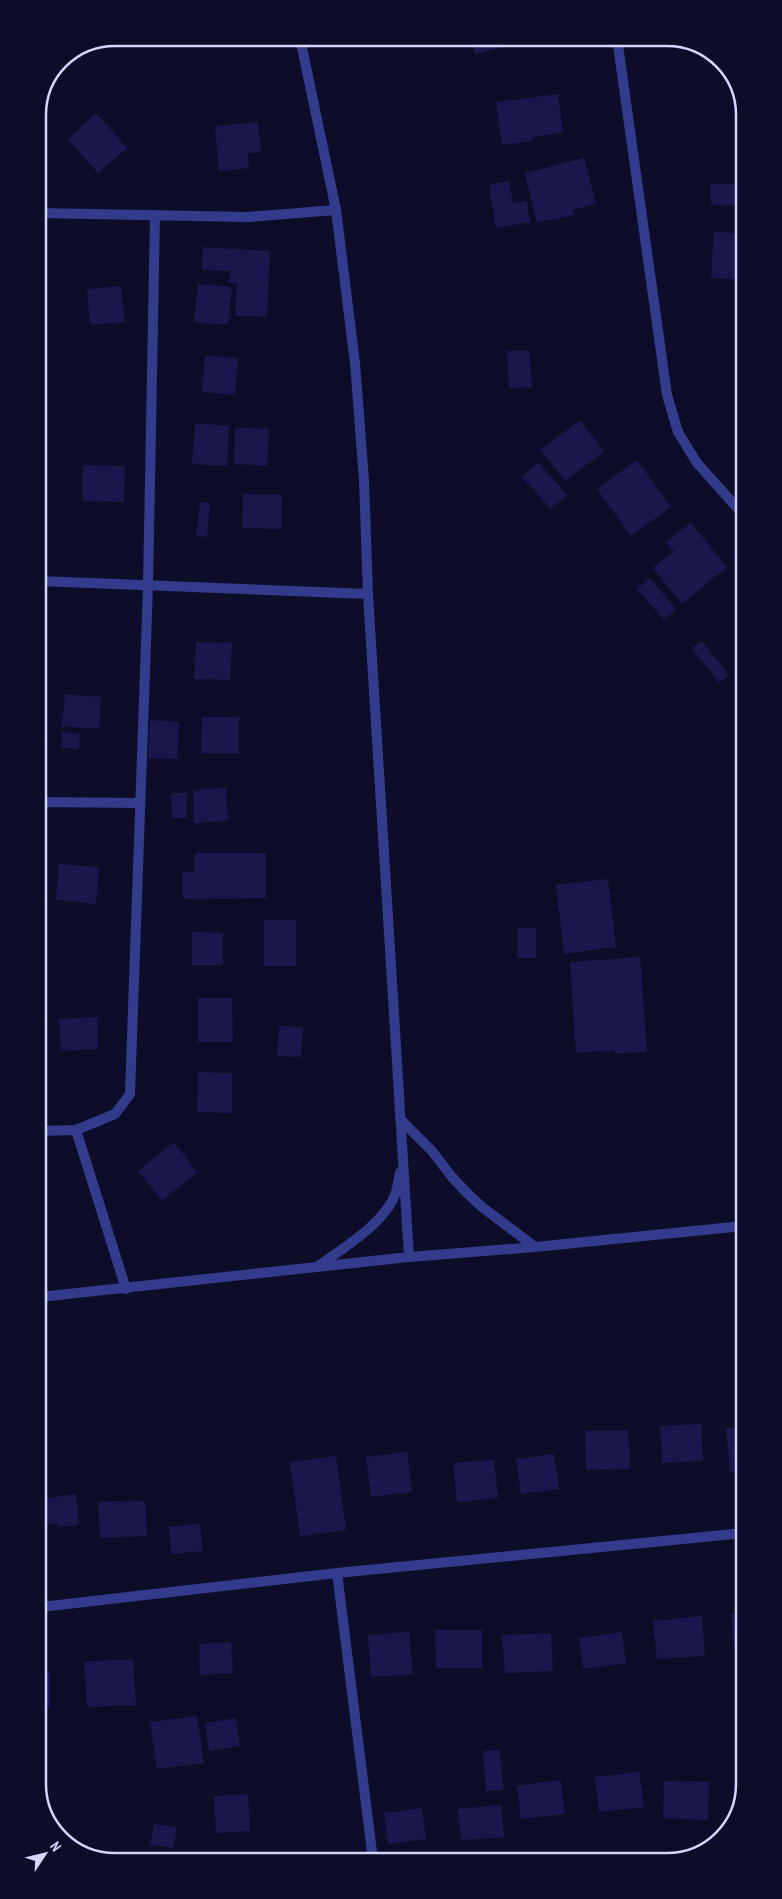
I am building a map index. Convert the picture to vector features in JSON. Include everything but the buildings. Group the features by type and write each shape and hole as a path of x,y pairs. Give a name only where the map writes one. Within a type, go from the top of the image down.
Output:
{"street":[{"path":"302,46 336,210 355,363 364,480 368,594 409,1257"},
{"path":"618,46 667,395 678,432 697,463 736,505"},
{"path":"46,213 248,217 336,210"},
{"path":"46,1131 76,1130 115,1114 130,1094 148,586 155,216"},
{"path":"46,581 368,594"},
{"path":"46,802 139,803"},
{"path":"400,1119 432,1151 452,1177 482,1207 535,1246"},
{"path":"76,1130 126,1289"},
{"path":"316,1267 353,1241 382,1216 396,1193 403,1156"},
{"path":"46,1296 409,1257 736,1227"},
{"path":"46,1606 336,1573 736,1534"},
{"path":"336,1573 372,1853"}]}
